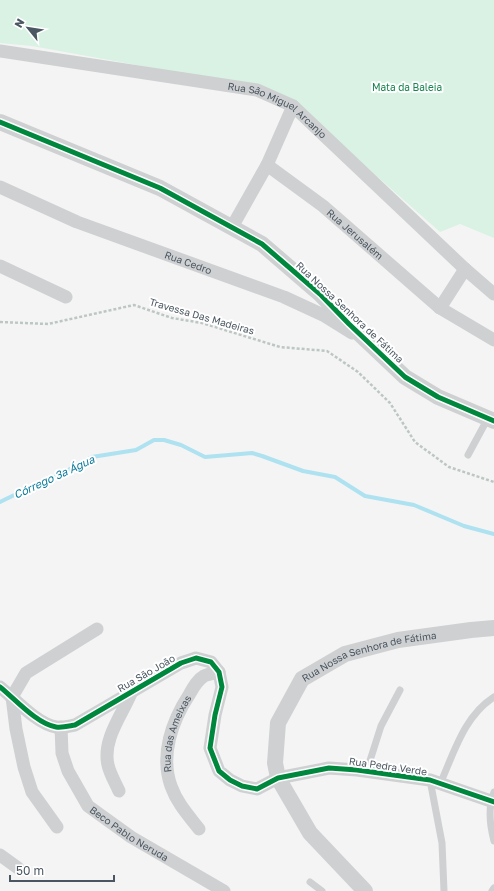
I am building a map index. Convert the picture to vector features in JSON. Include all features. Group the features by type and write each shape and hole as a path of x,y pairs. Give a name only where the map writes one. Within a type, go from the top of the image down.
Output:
{"street":[{"name":"Rua São Miguel Arcanjo","path":"0,51 258,90 293,106 465,269 494,294"},
{"path":"232,227 267,165 293,106"},
{"name":"Rua Nossa Senhora de Fátima","path":"0,122 160,188 262,244 320,294 405,377 438,397 491,419"},
{"name":"Rua Jerusalém","path":"267,165 323,206 440,308 494,340"},
{"name":"Rua Cedro","path":"0,187 77,222 284,297 323,315 373,346"},
{"path":"0,266 66,296"},
{"path":"440,308 465,269"},
{"name":"Rua Nossa Senhora de Fátima","path":"365,891 310,833 278,778 275,763 278,723 302,678 345,654 398,640 494,628"},
{"path":"57,827 32,792 24,767 16,729 12,697 26,672 97,629"},
{"name":"Rua São João","path":"62,727 75,725 181,663 196,658 211,662 219,672"},
{"path":"219,672 222,687 215,715 210,748 220,771 230,780 242,786 257,789 278,778"},
{"name":"Rua das Ameixas","path":"200,830 178,804 170,784 168,766 169,742 174,720 198,681 205,675 219,672"},
{"path":"0,687 32,715 47,724 62,727"},
{"path":"119,791 108,764 109,746 114,728 132,691"},
{"name":"Beco Pablo Neruda","path":"62,727 62,753 68,772 88,806 131,837 224,891"},
{"name":"Rua Pedra Verde","path":"278,778 329,768 367,770 435,782 493,798"},
{"path":"0,855 18,868"}],"lane":[{"path":"468,455 491,419"},
{"path":"367,770 381,726 400,690"},
{"path":"444,891 442,843 435,782 465,727 486,702 494,697"},
{"path":"493,798 491,831 494,841"},
{"path":"310,882 322,891"}],"green space":[{"name":"Mata da Baleia","path":"0,0 494,0 494,238 460,224 440,232 295,104 257,87 32,46 0,43"}],"waterway":[{"name":"Córrego 3ª Água","path":"0,502 61,474 92,457 136,450 154,440 164,440 181,445 205,457 252,453 303,471 335,477 365,496 414,505 464,526 494,534"}],"cycle path":[{"path":"0,122 160,188 262,244 320,294 349,324 405,377 438,397 494,421"},
{"path":"0,687 41,721 56,727 66,727 75,725 181,663 196,658 211,662 219,672 222,687 215,715 210,748 219,771 230,780 242,786 257,789 278,778 329,768 357,770 430,780 494,802"}]}
